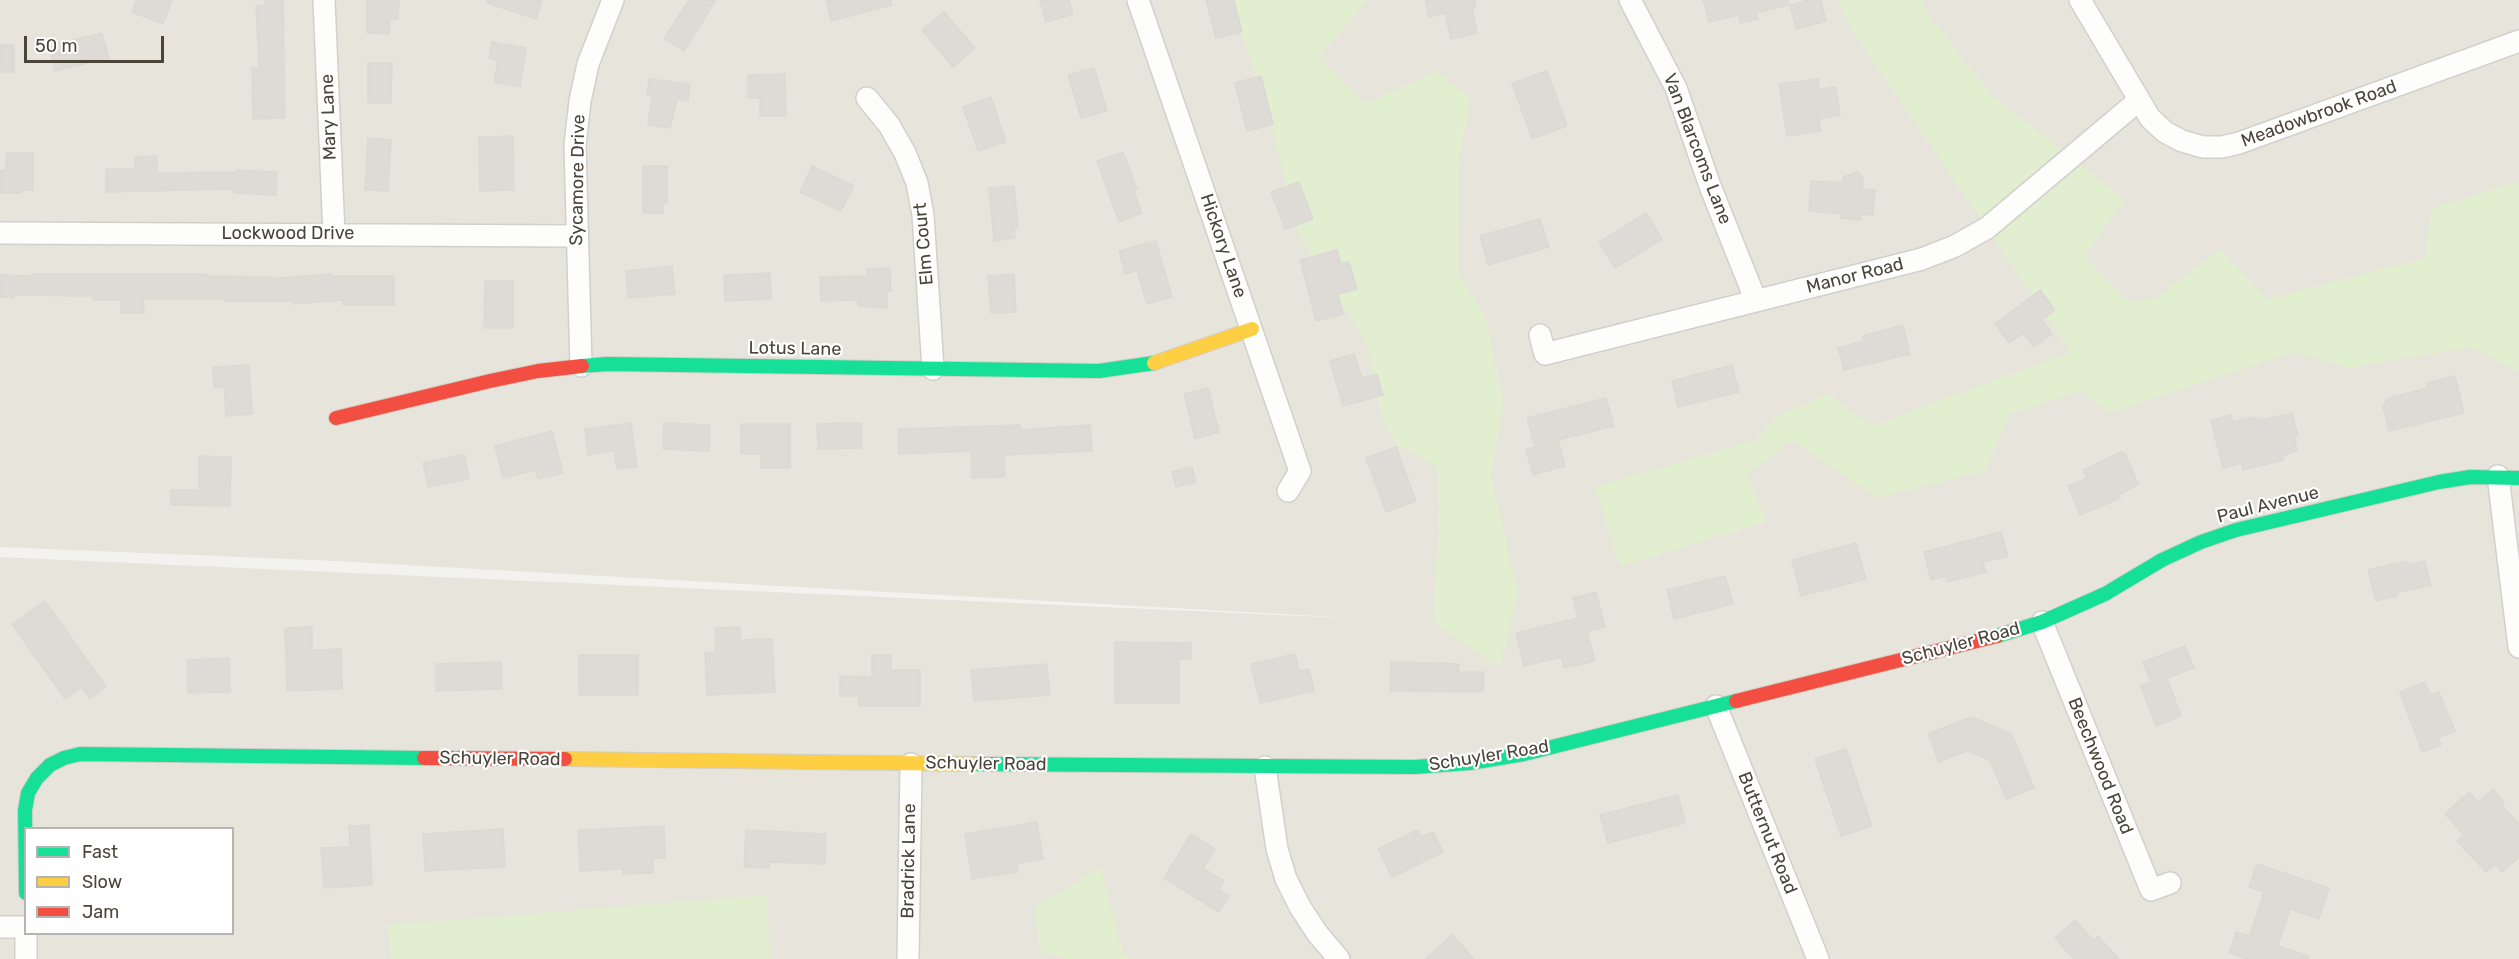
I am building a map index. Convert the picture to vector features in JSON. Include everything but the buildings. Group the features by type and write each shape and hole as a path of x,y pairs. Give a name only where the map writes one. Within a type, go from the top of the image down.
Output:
{"street":[{"name":"Mary Lane","path":"324,0 334,234"},
{"name":"Sycamore Drive","path":"581,366 575,145 580,101 588,64 613,0"},
{"name":"Hickory Lane","path":"1138,0 1300,471 1288,491"},
{"name":"Van Blarcoms Lane","path":"1630,0 1676,88 1702,165 1756,301"},
{"name":"Meadowbrook Road","path":"2080,0 2150,118 2174,136 2203,147 2222,147 2240,143 2519,41"},
{"name":"Elm Court","path":"867,98 889,125 905,153 917,183 923,215 933,369"},
{"name":"Manor Road","path":"1540,335 1545,354 1922,259 1955,246 1987,228 2138,101"},
{"name":"Lockwood Drive","path":"0,233 577,236"},
{"name":"Lotus Lane","path":"336,418 490,381 538,371 581,366 607,364 1099,371 1132,368 1168,360 1252,329"},
{"name":"Paul Avenue","path":"2042,622 2105,594 2162,560 2201,542 2236,530 2439,482 2470,477 2509,477"},
{"path":"2509,477 2519,647"},
{"name":"Schuyler Road","path":"25,827 28,794 37,778 50,765 80,754 1265,767 1414,767 1470,763 1524,754 1982,640 2042,622"},
{"name":"Beechwood Road","path":"2042,622 2151,890 2170,883"},
{"name":"Butternut Road","path":"1716,706 1818,959"},
{"name":"Bradrick Lane","path":"908,959 911,764"},
{"path":"1265,767 1277,849 1286,879 1317,933 1339,959"},
{"path":"0,927 24,927"},
{"path":"26,935 26,959"}],"shaded area":[{"path":"0,0 2519,0 2519,959 0,959 0,557 1369,619 334,561 0,547"}],"green space":[{"path":"1230,0 1368,0 1319,57 1366,104 1436,71 1470,98 1459,159 1458,273 1486,318 1503,401 1491,477 1518,592 1500,668 1433,622 1439,522 1437,467 1397,445 1384,425 1366,343 1298,233 1265,102"},
{"path":"1837,0 1922,0 1930,17 1991,94 2125,200 2084,256 2129,302 2155,299 2220,249 2267,299 2425,258 2432,208 2519,182 2519,372 2472,347 2348,368 2295,352 2109,413 2083,391 2011,413 1984,471 1877,498 1792,440 1747,475 1767,522 1620,566 1595,487 1756,440 1779,415 1829,394 1871,426 2071,352 1852,30"},
{"path":"1101,867 1123,953 1130,959 1067,959 1040,951 1035,908"},
{"path":"768,895 769,959 391,959 387,925"}],"traffic: fast":[{"path":"582,366 607,364 1099,371 1154,363"},
{"path":"1997,636 2042,622 2105,594 2162,560 2201,542 2236,530 2439,482 2470,477 2519,478"},
{"path":"973,764 1414,767 1470,763 1524,754 1736,701"},
{"path":"25,827 28,793 37,778 50,765 80,754 424,758"}],"traffic: slow":[{"path":"1154,363 1252,329"},
{"path":"565,759 973,764"}],"traffic: jam":[{"path":"336,418 490,381 538,371 582,366"},
{"path":"1736,701 1997,636"},
{"path":"424,758 565,759"}]}
